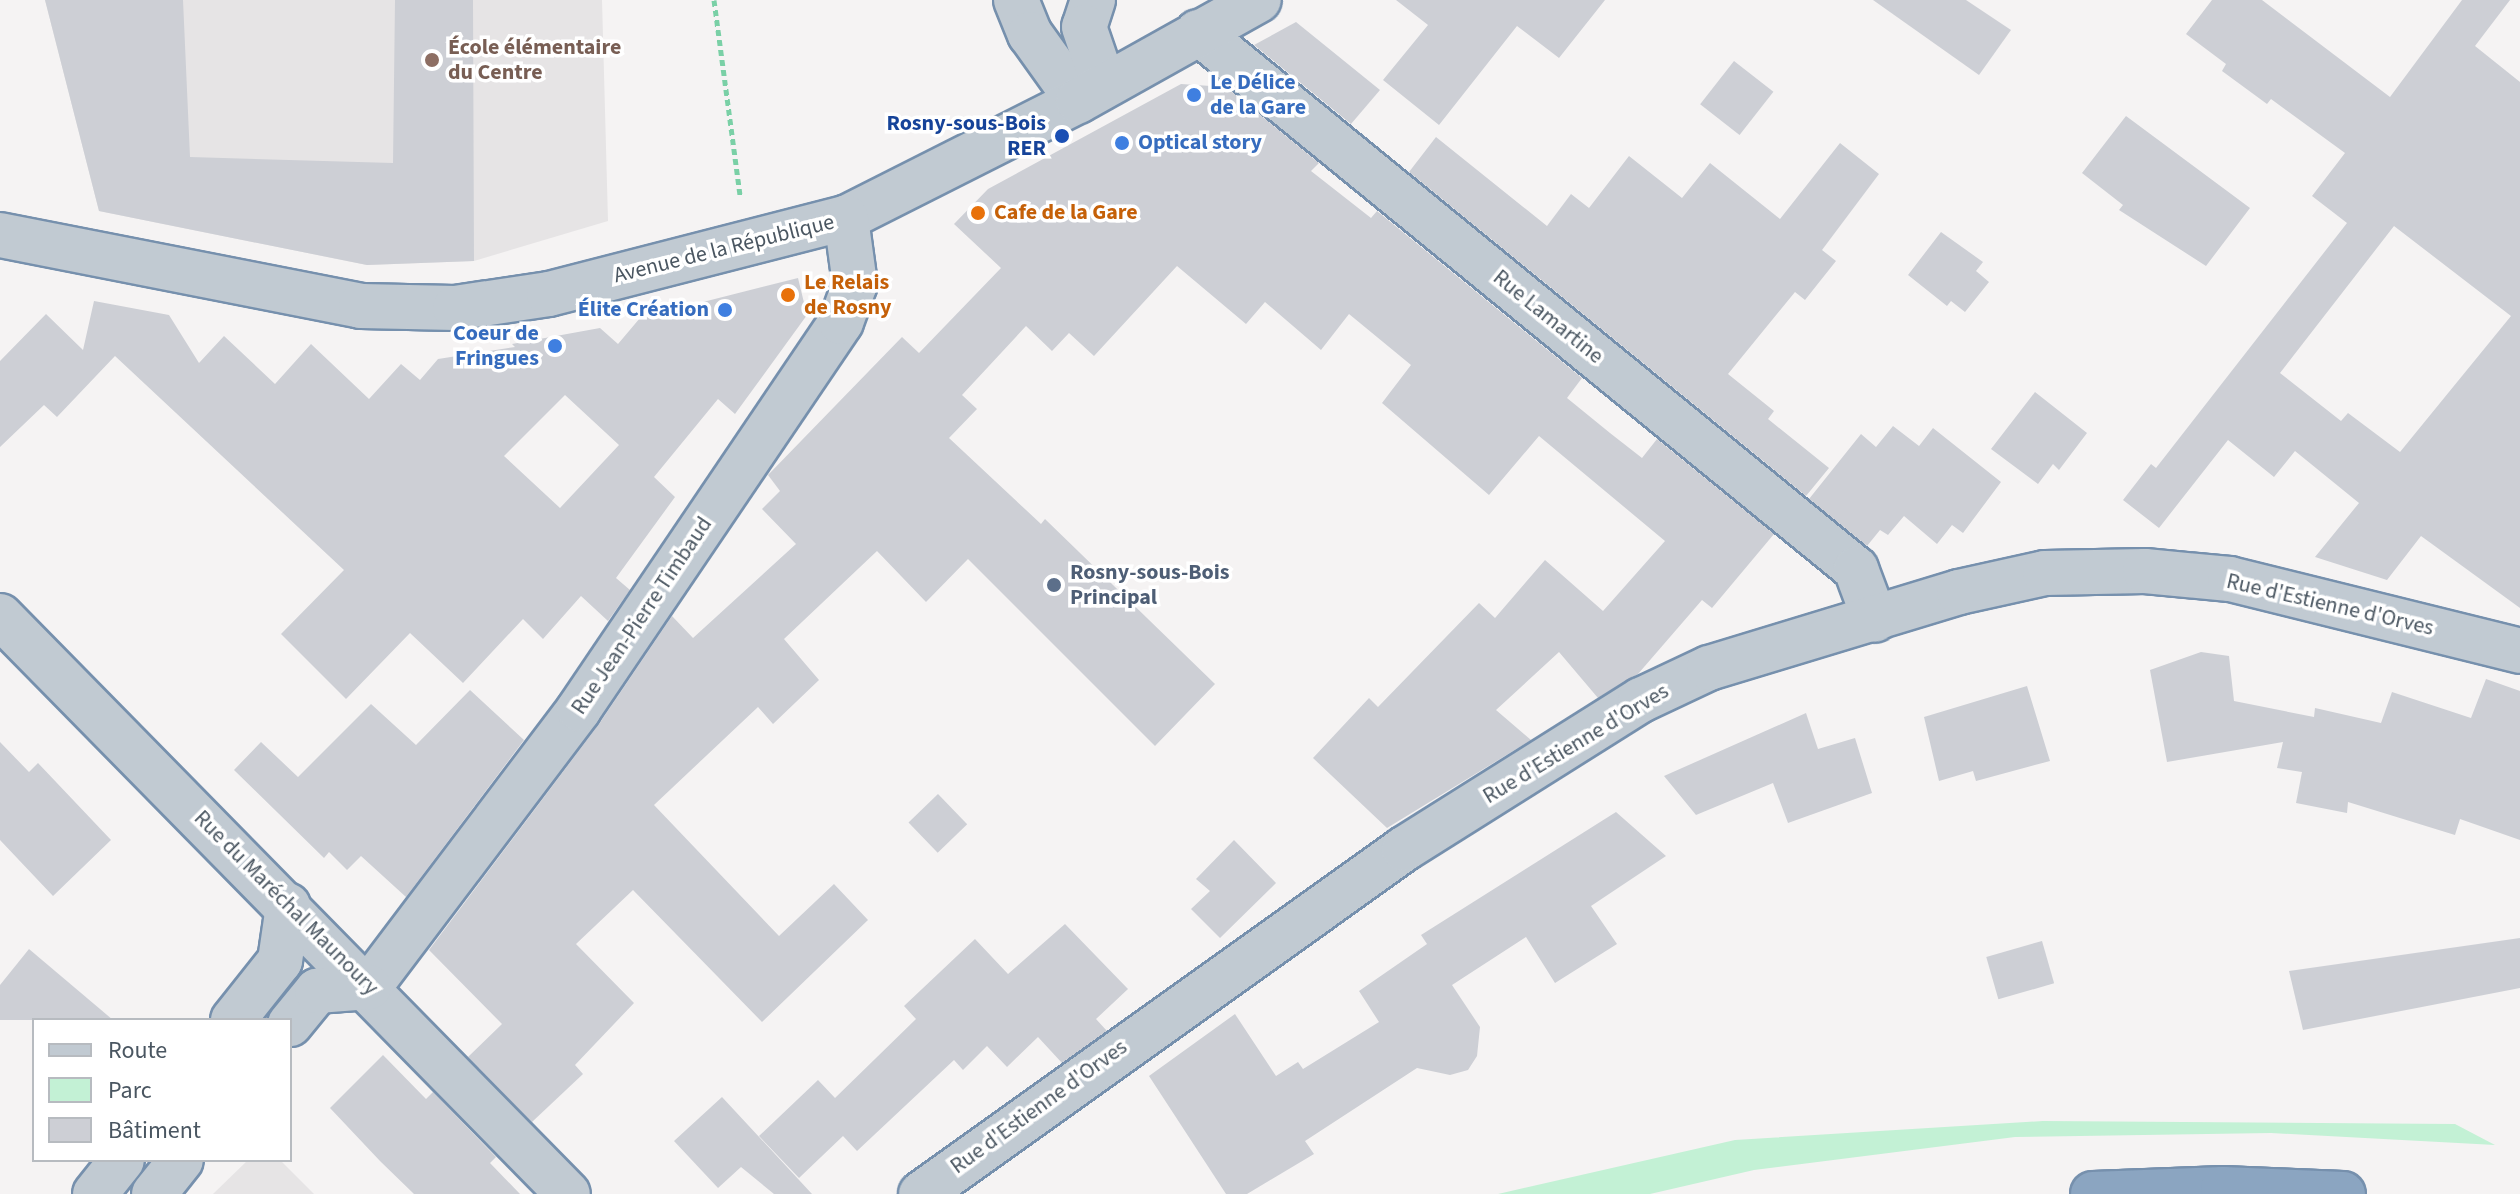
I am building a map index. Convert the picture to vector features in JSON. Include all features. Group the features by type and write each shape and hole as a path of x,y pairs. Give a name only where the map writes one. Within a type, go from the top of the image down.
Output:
{"highway":[{"path":"2093,1194 2223,1189 2343,1194"}],"street":[{"path":"1016,0 1030,34 1091,93"},
{"path":"1091,93 1084,27 1093,0"},
{"name":"Avenue de la République","path":"0,235 361,306 455,308 549,294 846,218 1091,93 1259,0"},
{"name":"Rue Lamartine","path":"1198,32 1856,569 1875,620"},
{"name":"Rue Jean-Pierre Timbaud","path":"369,987 579,709 841,322 855,284 846,218"},
{"name":"Rue d'Estienne d'Orves","path":"921,1194 1404,849 1641,700 1709,668 1959,592 2045,573 2145,571 2230,579 2520,651"},
{"name":"Rue du Maréchal Maunoury","path":"0,616 369,987 568,1194"},
{"path":"235,1018 280,961 288,906"},
{"path":"292,1022 317,991 369,987"},
{"path":"95,1194 120,1162"},
{"path":"154,1194 179,1162"}],"path":[{"path":"714,0 743,206"}],"shaded area":[{"path":"45,0 602,0 608,221 474,261 367,265 99,211"},
{"path":"246,1162 282,1162 314,1194 213,1194"}],"green space":[{"path":"2043,1121 2455,1124 2495,1145 2271,1133 2015,1137 1754,1170 1650,1194 1498,1194 1735,1140"}],"building":[{"path":"45,0 183,0 190,157 393,163 395,0 473,0 474,261 367,265 99,211"},
{"path":"1396,0 1605,0 1559,58 1517,26 1439,125 1383,80 1428,25"},
{"path":"1873,0 1966,0 2011,30 1979,75"},
{"path":"2212,0 2262,0 2390,97 2462,0 2510,0 2475,46 2520,82 2520,608 2421,536 2387,580 2315,557 2359,503 2295,451 2274,477 2228,440 2159,528 2123,500 2151,464 2156,468 2347,223 2312,196 2345,153 2271,99 2267,104 2222,71 2226,64 2186,34","holes":["2394,226 2511,316 2400,452 2348,413 2341,421 2280,373"]},
{"path":"1296,22 1380,90 1351,124 1254,45"},
{"path":"1734,61 1773,92 1740,135 1700,104"},
{"path":"1181,84 1226,87 1319,163 1311,171 1371,218 1377,211 1582,378 1567,398 1642,458 1657,439 1774,534 1712,608 1702,600 1638,674 1598,698 1559,652 1496,710 1531,740 1387,828 1313,758 1369,698 1378,707 1479,603 1495,618 1545,560 1603,611 1665,541 1539,436 1489,495 1382,403 1411,365 1349,314 1321,350 1265,302 1246,324 1177,266 1094,356 1069,333 1052,351 1026,326 962,395 977,409 949,438 1041,524 1045,519 1215,684 1155,746 968,559 926,602 877,551 784,639 819,680 773,724 758,707 654,805 779,936 834,884 868,920 762,1022 633,890 576,944 634,1003 575,1065 583,1074 532,1122 468,1057 502,1024 429,950 599,724 672,616 693,638 796,544 762,509 780,491 768,475 902,337 919,353 1001,268 954,224 988,189"},
{"path":"2126,116 2250,208 2206,266 2119,210 2123,205 2082,173"},
{"path":"1436,137 1547,226 1571,194 1589,208 1629,156 1682,198 1710,163 1780,219 1840,143 1879,174 1822,250 1836,261 1805,300 1795,292 1728,374 1774,411 1768,419 1829,468 1806,496 1409,172"},
{"path":"1941,232 1983,262 1976,271 1989,282 1965,312 1951,301 1947,306 1908,275"},
{"path":"798,278 807,315 735,414 718,399 654,477 675,497 616,578 630,590 608,621 581,596 543,639 523,619 463,683 410,633 346,699 281,634 344,570 115,356 57,417 44,405 0,447 0,361 46,314 83,350 94,301 169,315 199,363 224,336 275,384 311,344 369,399 401,364 420,380 438,359 515,347 512,344 600,328 618,344 640,318","holes":["565,395 619,445 560,508 504,456"]},
{"path":"2035,392 2087,433 2059,470 2053,464 2038,484 1991,449"},
{"path":"1893,426 1919,446 1933,428 2001,482 1963,533 1952,525 1937,544 1904,516 1888,535 1880,530 1867,546 1809,499 1861,434 1876,447"},
{"path":"2201,652 2229,656 2234,701 2314,717 2315,708 2381,723 2392,692 2471,718 2486,679 2520,691 2520,840 2460,819 2455,835 2348,802 2347,813 2296,803 2302,772 2277,768 2283,742 2167,762 2150,670"},
{"path":"2027,686 2050,761 1976,781 1973,771 1939,781 1924,717"},
{"path":"470,690 524,740 406,897 361,856 347,870 329,852 324,858 234,770 261,742 298,777 371,704 416,745"},
{"path":"1806,713 1818,749 1855,738 1872,793 1788,823 1773,783 1696,815 1664,776"},
{"path":"0,742 29,772 38,763 111,840 53,896 0,840"},
{"path":"938,794 967,824 938,853 909,822"},
{"path":"1616,812 1666,856 1591,906 1617,944 1555,983 1526,937 1452,985 1480,1027 1477,1056 1468,1070 1450,1075 1417,1068 1305,1141 1314,1154 1247,1194 1226,1194 1149,1076 1235,1014 1276,1076 1298,1062 1303,1069 1379,1022 1359,991 1427,944 1421,935"},
{"path":"1234,840 1276,883 1220,938 1191,909 1210,891 1196,879"},
{"path":"1065,924 1128,989 1096,1019 1107,1031 1062,1063 1038,1037 1007,1067 987,1046 963,1070 954,1060 857,1151 843,1136 799,1178 759,1136 818,1080 835,1098 916,1019 904,1006 975,939 1008,974"},
{"path":"2520,938 2520,988 2303,1030 2289,971"},
{"path":"2042,941 2054,983 1998,999 1986,957"},
{"path":"29,949 111,1018 0,1020 0,985"},
{"path":"383,1055 426,1099 433,1092 496,1157 490,1163 520,1194 414,1194 380,1161 330,1108"},
{"path":"722,1097 812,1194 774,1194 741,1167 718,1188 674,1141"}],"place":[{"name":"École élémentaire du Centre","path":"432,60"},
{"name":"Le Délice de la Gare","path":"1194,95"},
{"name":"Rosny-sous-Bois RER","path":"1062,136"},
{"name":"Optical story","path":"1122,143"},
{"name":"Cafe de la Gare","path":"978,213"},
{"name":"Le Relais de Rosny","path":"788,295"},
{"name":"Élite Création","path":"725,310"},
{"name":"Coeur de Fringues","path":"555,346"},
{"name":"Rosny-sous-Bois Principal","path":"1054,585"}]}
